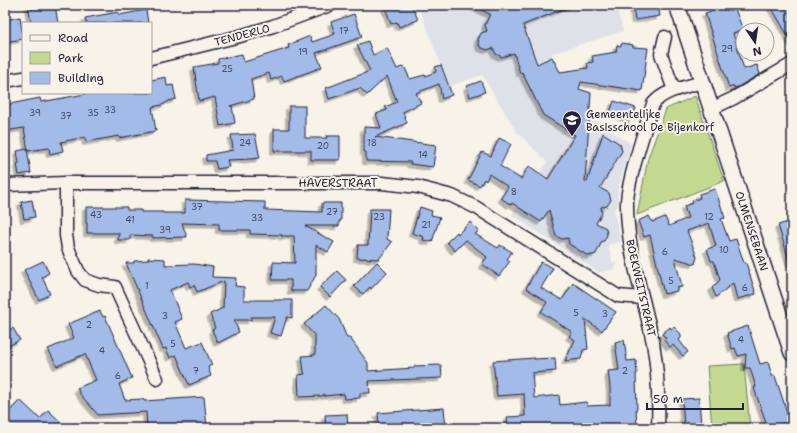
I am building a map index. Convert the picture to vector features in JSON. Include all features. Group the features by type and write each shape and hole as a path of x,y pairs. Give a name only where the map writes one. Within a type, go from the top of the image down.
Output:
{"street":[{"name":"TENDERLO","path":"152,58 240,36 273,26 330,5"},
{"name":"OLMENSEBAAN","path":"677,5 792,353"},
{"path":"665,37 661,54 674,90"},
{"path":"711,109 734,98 792,64"},
{"path":"5,81 22,78"},
{"name":"BOEKWEITSTRAAT","path":"658,428 659,412 657,367 653,342 634,266 629,235 628,200 631,178 653,104 662,95 702,82"},
{"path":"66,183 66,235 68,248 78,272 85,280 99,285 115,287 157,380"},
{"name":"HAVERSTRAAT","path":"5,185 66,183 382,183 418,187 452,196 477,208 618,296 642,298"}],"shaded area":[{"name":"Gemeentelijke Basisschool De Bijenkorf","path":"418,5 616,5 623,31 551,54 579,110 631,144 618,189 618,205 614,210 621,242 608,245 613,263 617,262 613,270 598,272 512,215 547,162 516,131 482,75 449,86"}],"green space":[{"path":"695,96 724,181 637,215 648,158 666,109"},
{"path":"744,364 750,428 712,428 707,366"}],"building":[{"path":"28,5 55,5 58,22 31,22"},
{"path":"391,5 412,5 418,20 399,27 397,22 391,24 385,7"},
{"path":"470,5 573,5 523,25 537,64 552,57 560,72 588,68 587,63 593,62 592,56 616,52 617,45 621,46 622,43 633,45 633,47 648,48 642,91 581,82 579,89 591,93 585,181 587,182 603,133 620,144 622,151 600,188 609,193 611,200 607,206 601,207 602,213 596,223 606,228 607,235 604,241 602,241 596,254 588,256 569,244 568,238 562,239 556,236 549,210 541,222 512,203 511,205 501,198 508,187 489,174 486,181 484,179 480,186 468,180 482,152 491,156 499,138 511,144 500,166 521,179 529,166 548,179 575,135 543,115 522,72 520,73 514,53 502,57 496,54 493,48 487,50 480,47 478,40 481,33 487,31 485,25 490,14"},
{"path":"633,5 658,5 660,16 635,20"},
{"path":"770,5 792,5 792,43"},
{"path":"728,6 730,11 735,9 740,22 735,22 735,32 733,33 735,40 735,62 742,62 744,69 757,65 760,74 738,87 734,88 734,86 729,88 705,13"},
{"path":"146,10 148,22 86,22 85,18 118,12 119,15"},
{"path":"354,14 362,37 316,53 322,67 284,81 282,76 271,80 269,73 251,79 254,99 230,106 232,106 235,123 220,126 215,97 199,101 194,67 218,63 218,59 242,54 244,62 289,48 288,45 310,36 312,42 335,34 331,22"},
{"path":"20,17 22,39 5,42 5,20"},
{"path":"368,41 373,55 387,48 397,69 404,66 410,79 436,72 435,67 441,65 452,95 442,99 439,84 416,93 421,103 403,112 407,123 375,137 436,145 433,167 410,164 411,162 366,161 366,152 364,152 364,127 381,128 376,114 387,110 385,107 397,102 387,76 367,95 360,88 329,99 326,88 370,71 357,45"},
{"path":"166,77 167,86 173,85 176,99 162,105 152,107 156,131 86,142 85,137 61,142 63,151 50,154 49,148 28,151 24,128 5,131 5,105 40,98 41,102 85,94 152,94 152,80"},
{"path":"481,81 485,92 470,97 467,86"},
{"path":"614,101 636,108 632,120 610,112"},
{"path":"289,106 305,106 305,138 327,138 326,136 340,136 340,160 311,160 311,151 274,151 274,129 289,129"},
{"path":"255,134 260,158 227,160 229,167 217,169 215,161 206,161 206,155 233,150 231,135"},
{"path":"27,149 31,173 19,175 17,151"},
{"path":"715,189 725,218 721,219 729,241 736,239 756,294 737,299 733,283 716,297 712,288 720,280 714,261 711,261 707,249 716,246 709,223 687,231 697,257 695,264 675,258 682,287 677,288 677,291 664,294 650,235 644,237 638,221 649,216 652,222 665,217 669,226 688,218 684,206 693,203 692,201 700,198 699,194"},
{"path":"32,200 35,217 24,219 21,202"},
{"path":"185,200 265,202 265,210 322,212 322,203 341,203 341,221 339,221 339,226 305,226 334,242 328,252 316,245 316,275 307,291 291,291 291,280 272,280 273,262 295,263 294,236 250,234 250,230 219,230 219,224 182,223 187,237 153,238 153,236 130,235 130,240 118,240 119,233 87,233 86,207 127,207 127,210 141,210 141,212 185,213"},
{"path":"420,207 432,211 431,215 440,217 432,242 423,240 424,237 412,233"},
{"path":"370,209 389,209 387,239 392,242 379,259 357,258 358,245 368,245"},
{"path":"792,221 792,263 790,263 778,225"},
{"path":"470,222 479,231 475,234 498,248 500,245 512,252 507,259 510,261 499,276 482,264 487,257 466,240 455,251 447,242"},
{"path":"148,258 165,259 165,265 194,264 213,267 212,277 236,278 235,286 244,287 244,300 292,300 292,318 287,317 281,336 270,333 275,317 251,317 251,320 234,320 239,332 218,343 212,330 215,328 210,314 223,308 224,281 197,292 194,285 190,287 188,282 170,290 182,319 175,322 186,348 202,342 212,365 208,367 211,376 189,385 176,355 170,358 166,348 163,349 126,263 148,260"},
{"path":"43,261 49,273 42,277 50,294 39,300 24,270"},
{"path":"377,262 387,272 371,289 370,287 363,294 354,286"},
{"path":"541,262 553,268 541,288 562,300 573,283 616,312 602,331 585,319 588,349 583,350 581,359 565,361 575,340 569,336 572,332 541,312 547,302 526,288"},
{"path":"337,271 346,280 330,297 320,287"},
{"path":"326,305 339,319 347,338 350,338 368,363 368,371 414,368 414,366 441,365 442,378 369,381 370,393 360,393 360,398 345,399 344,394 324,396 324,394 322,396 299,397 298,375 305,374 302,356 315,355 315,336 304,324"},
{"path":"100,311 103,317 105,316 132,378 119,384 125,400 143,399 144,401 204,397 207,428 147,428 146,412 98,415 80,394 77,388 96,380 85,354 57,366 48,349 74,338 68,324"},
{"path":"748,326 760,364 768,362 772,376 775,376 790,421 770,428 768,428 754,388 756,387 750,368 745,368 746,354 738,356 735,348 732,349 727,333"},
{"path":"670,327 671,329 674,327 681,334 681,338 679,340 688,352 683,356 673,345 670,347 664,340 666,338 662,334"},
{"path":"13,328 20,340 8,346 5,341 5,332"},
{"path":"624,340 627,361 636,360 637,428 508,428 507,417 525,416 524,394 497,396 493,361 555,358 556,371 532,373 534,398 559,395 560,405 586,402 587,406 610,405 608,371 619,370 615,342"},
{"path":"699,398 701,425 684,426 682,399"},
{"path":"20,400 40,419 48,410 67,428 10,428 5,423 5,416"},
{"path":"444,408 446,428 379,428 378,413"},
{"path":"347,414 348,428 326,428 325,415"}],"place":[{"name":"Gemeentelijke Basisschool De Bijenkorf","path":"572,137"}]}
